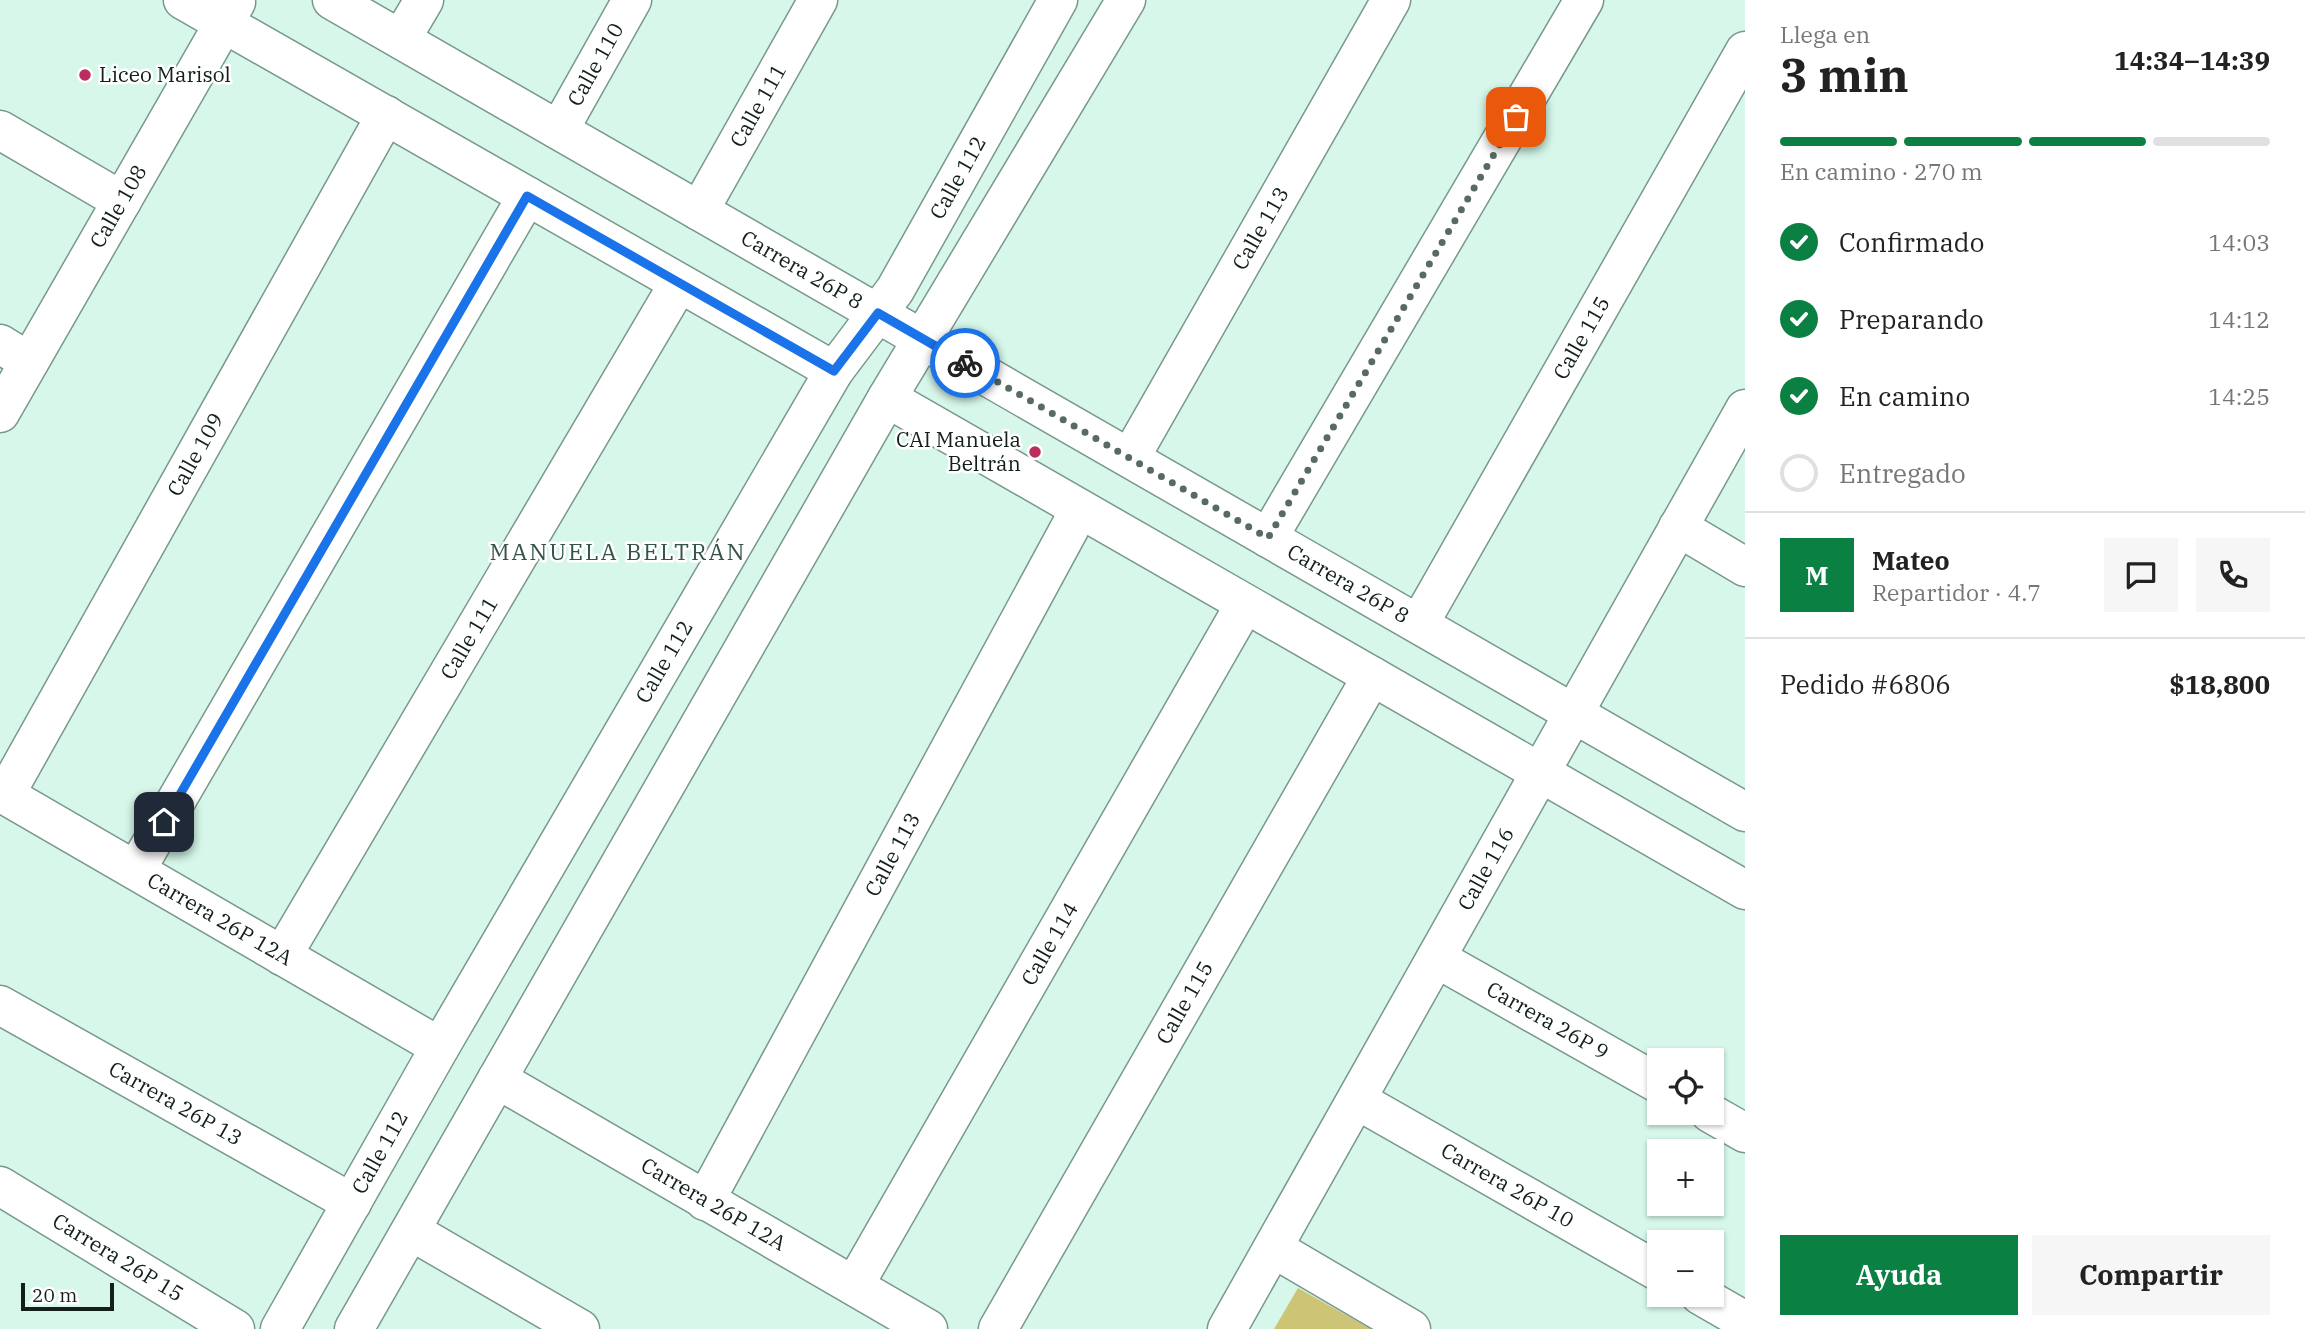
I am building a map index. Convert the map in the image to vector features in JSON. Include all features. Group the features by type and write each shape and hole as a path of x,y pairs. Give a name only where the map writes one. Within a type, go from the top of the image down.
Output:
{"street":[{"path":"183,0 230,12 386,115 834,371"},
{"name":"Carrera 26P 8","path":"332,0 1745,812"},
{"path":"401,39 424,0"},
{"name":"Calle 110","path":"559,130 632,0"},
{"name":"Calle 111","path":"699,211 818,0"},
{"name":"Calle 112","path":"280,1329 440,1047 834,371 895,290 1058,0"},
{"path":"355,1329 887,398 1126,0"},
{"name":"Calle 113","path":"1130,458 1391,0"},
{"path":"1268,538 1584,0"},
{"name":"Calle 108","path":"0,413 15,353 122,201 230,12"},
{"name":"Calle 115","path":"1419,624 1745,51"},
{"name":"Calle 109","path":"2,793 386,115"},
{"path":"0,130 122,201"},
{"path":"136,870 527,196"},
{"name":"Calle 111","path":"282,956 679,283"},
{"path":"887,398 1745,890"},
{"name":"Calle 116","path":"1227,1329 1745,409"},
{"name":"Calle 113","path":"705,1200 1080,509"},
{"path":"1678,527 1745,567"},
{"name":"Calle 114","path":"855,1284 1245,604"},
{"name":"Calle 115","path":"998,1329 1372,676"},
{"name":"Carrera 26P 12A","path":"2,793 440,1047"},
{"name":"Carrera 26P 9","path":"1436,958 1647,1077"},
{"name":"Carrera 26P 13","path":"0,1004 352,1203"},
{"name":"Carrera 26P 12A","path":"497,1079 855,1284 928,1329"},
{"name":"Carrera 26P 10","path":"1357,1100 1647,1265"},
{"path":"1724,1121 1745,1133"},
{"name":"Carrera 26P 15","path":"0,1186 235,1329"},
{"path":"411,1231 580,1329"},
{"path":"1273,1248 1411,1329"},
{"path":"1721,1307 1745,1321"}],"shaded area":[{"path":"1298,1288 1371,1329 1274,1329"}],"way so far":[{"path":"965,363 1268,538 1516,117"}],"place":[{"name":"Liceo Marisol","path":"85,75"},
{"name":"CAI Manuela Beltrán","path":"1035,452"}],"district":[{"name":"MANUELA BELTRÁN","path":"618,552"}],"route":[{"path":"164,822 527,196 834,371 878,313 965,363"}]}
